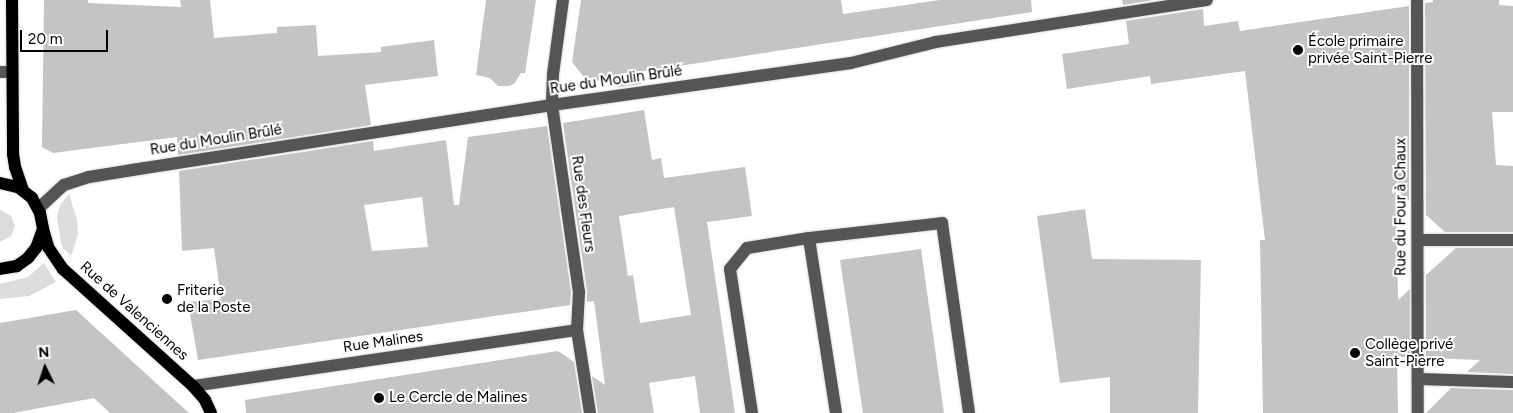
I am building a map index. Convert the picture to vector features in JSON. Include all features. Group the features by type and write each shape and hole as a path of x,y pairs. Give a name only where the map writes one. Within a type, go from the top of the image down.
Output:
{"main road":[{"path":"12,0 6,72 15,168 24,190"},
{"path":"0,183 13,185 24,190 39,208"},
{"name":"Rue de Valenciennes","path":"39,208 42,229 48,247 63,269 193,386 206,400 211,413"},
{"path":"0,269 17,266 28,258 36,248 42,229"}],"street":[{"name":"Rue des Fleurs","path":"563,0 553,74 552,105 579,292 577,330 590,413"},
{"name":"Rue du Moulin Brûlé","path":"39,208 64,185 89,177 552,105 851,63 936,42 1207,0"},
{"name":"Rue du Four à Chaux","path":"1417,0 1418,413"},
{"path":"752,413 730,268 747,248 809,238 942,223 969,413"},
{"path":"809,238 836,413"},
{"path":"1418,240 1513,240"},
{"name":"Rue Malines","path":"193,386 577,330"},
{"path":"1418,379 1513,382"}],"shaded area":[{"path":"69,194 77,220 78,235 71,256 62,247 57,218 60,205"},
{"path":"0,210 11,216 15,226 11,236 0,242"},
{"path":"44,263 56,282 29,296 0,299 0,284 28,277"}],"building":[{"path":"44,0 88,0 88,3 181,7 180,0 210,0 214,38 277,33 277,27 316,25 318,56 381,52 381,47 434,40 438,76 365,85 371,125 178,155 177,137 53,153 42,147"},
{"path":"486,0 536,0 525,73 521,73 514,84 509,86 498,86 490,78 476,75"},
{"path":"581,0 841,0 843,14 940,0 1031,0 1032,12 639,72 641,84 619,87 583,76 572,62"},
{"path":"1122,0 1154,0 1123,5"},
{"path":"1433,0 1499,0 1499,5 1513,6 1513,112 1492,112 1496,165 1513,166 1513,232 1445,232 1426,215 1425,3 1433,2"},
{"path":"1409,6 1409,201 1396,190 1398,300 1410,289 1410,357 1397,357 1398,413 1263,413 1260,240 1265,240 1245,71 1151,84 1150,76 1067,89 1062,54 1129,44 1126,21 1203,9 1204,26 1238,21 1240,31"},
{"path":"644,110 652,160 661,158 664,178 745,167 752,216 707,222 735,413 700,413 695,376 649,383 654,413 598,413 592,376 605,385 594,301 587,302 563,123","holes":["674,207 691,315 640,323 633,275 628,276 619,216"]},
{"path":"547,126 571,292 570,305 198,360 188,302 221,299 214,248 182,251 179,171 373,141 374,151 446,140 454,205 459,205 468,137","holes":["422,197 428,247 372,251 364,205"]},
{"path":"1085,209 1092,259 1201,260 1198,413 1110,413 1110,377 1060,383 1037,216"},
{"path":"1456,248 1513,248 1513,374 1467,372 1480,360 1426,358 1426,275"},
{"path":"921,249 944,413 863,413 840,260"},
{"path":"76,310 189,413 110,413 94,398 13,413 0,413 0,323"},
{"path":"558,351 574,362 582,413 246,413 245,400"},
{"path":"1451,388 1513,390 1513,413 1426,413"}],"place":[{"name":"École primaire privée Saint-Pierre","path":"1298,50"},
{"name":"Friterie de la Poste","path":"167,299"},
{"name":"Collège privé Saint-Pierre","path":"1355,353"},
{"name":"Le Cercle de Malines","path":"379,398"}]}
